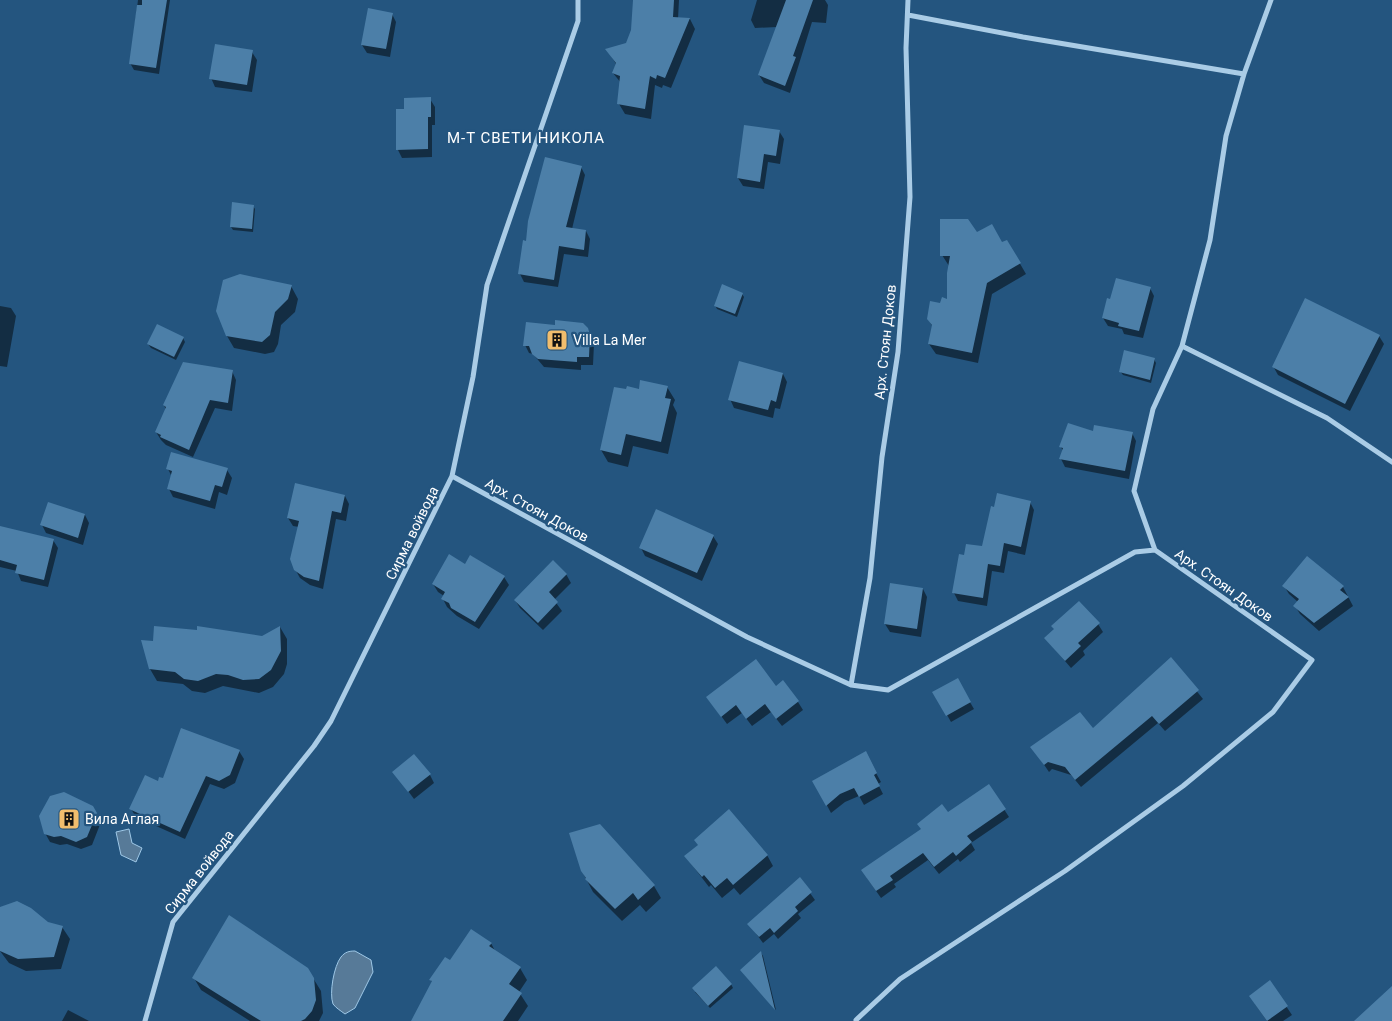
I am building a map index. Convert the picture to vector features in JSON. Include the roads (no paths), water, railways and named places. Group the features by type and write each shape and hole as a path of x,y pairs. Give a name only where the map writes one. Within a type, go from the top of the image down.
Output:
{"street":[{"name":"Сирма войвода","path":"144,1021 173,922 314,746 331,721 452,476 473,377 487,285 578,21 578,0"},
{"name":"Арх. Стоян Доков","path":"851,685 870,578 882,456 898,352 910,197 906,48 908,0"},
{"path":"1155,550 1134,491 1153,408 1182,346 1210,240 1226,136 1244,74 1271,0"},
{"path":"908,15 1244,74"},
{"path":"1182,346 1327,418 1392,462"},
{"name":"Арх. Стоян Доков","path":"452,476 746,637 851,685 888,690 1135,552 1155,550 1312,660 1273,712 1184,786 1065,871 900,979 856,1020"}],"water":[{"path":"129,829 132,843 142,848 136,862 121,855 116,832"},
{"path":"355,951 371,960 373,972 355,1008 345,1014 333,1004 333,980 338,961 341,957 347,952"}],"place":[{"name":"Villa La Mer","path":"557,340"},
{"name":"Вила Аглая","path":"69,819"}],"district":[{"name":"М-Т СВЕТИ НИКОЛА","path":"526,138"}]}
